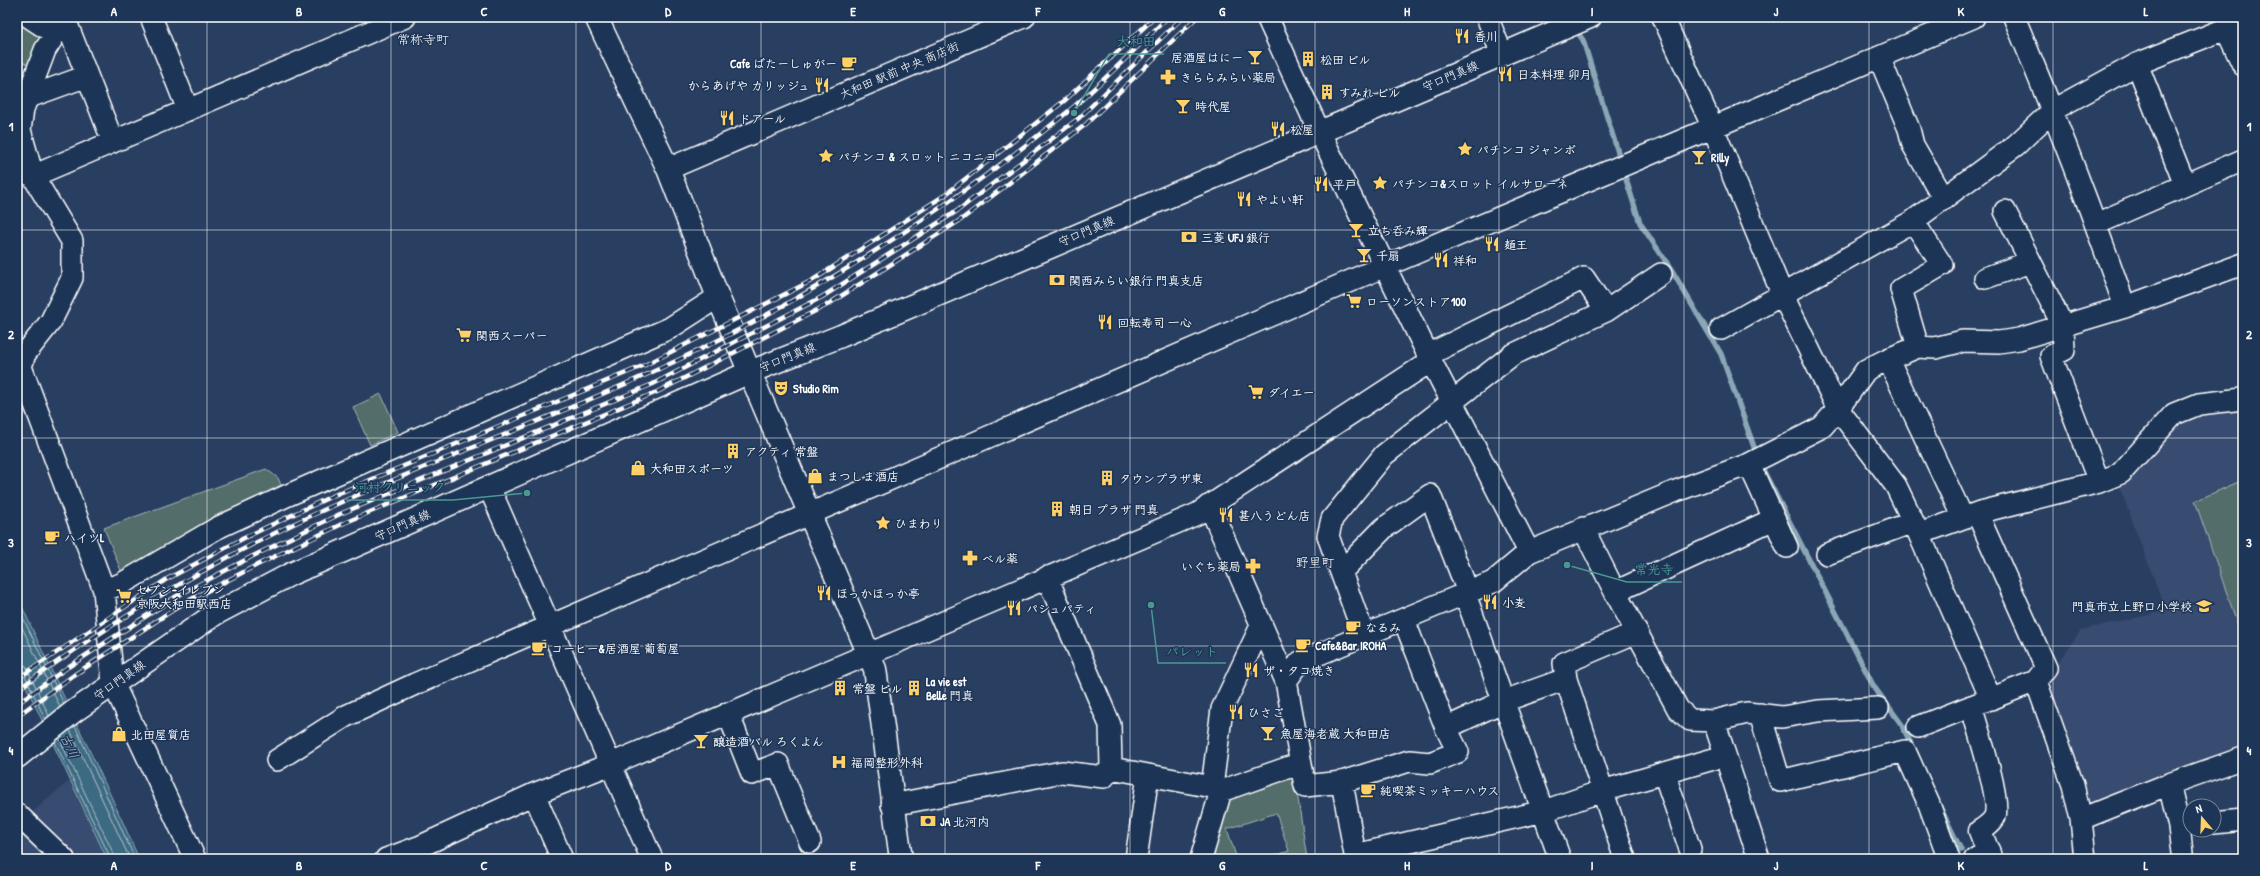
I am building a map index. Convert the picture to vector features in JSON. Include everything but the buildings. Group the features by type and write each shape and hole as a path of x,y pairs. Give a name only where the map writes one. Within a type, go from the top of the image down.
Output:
{"main road":[{"path":"596,17 668,169 718,297 875,668 892,805 901,859"},
{"name":"守口門真線","path":"17,757 73,712 215,614 291,574 750,372 841,336 1583,18"},
{"path":"1980,831 1985,856"}],"street":[{"path":"29,17 62,23"},
{"path":"151,17 188,110"},
{"path":"25,173 113,142 188,110 378,22 405,17"},
{"name":"大和田 駅前 中央 商店街","path":"668,169 1001,21 1024,17"},
{"path":"1267,17 1319,132 1452,403 1529,552"},
{"path":"1487,17 1502,54"},
{"path":"1663,17 1783,296 1838,409 1896,486 1991,699"},
{"path":"277,760 346,716 551,626 1385,266 1974,17"},
{"path":"2014,17 2053,110 2096,224 2125,307"},
{"path":"62,23 87,76 113,142"},
{"path":"62,23 45,50 22,105 20,130 25,173 72,241 72,278 50,321 25,354 21,367 104,590 114,683 195,859"},
{"path":"1721,329 1783,296 1913,221 2016,145 2053,110 2137,64 2234,25 2243,65"},
{"path":"1879,57 1909,129 1914,145 1944,199"},
{"path":"2137,64 2185,185"},
{"path":"22,105 87,76"},
{"path":"2096,224 2243,160"},
{"path":"2005,211 2063,326 2064,350 2051,356 2099,482"},
{"path":"1913,221 1942,265 1901,289 1918,347"},
{"path":"1985,278 2030,262"},
{"path":"1286,681 1300,662 1493,582 1529,552 1583,528 1755,461 1822,427 1838,409 1866,370 1888,359 1918,347 1935,348 1963,341 1999,342 2019,339 2125,307 2243,264"},
{"path":"1364,636 1328,536 1332,519 1384,455 1512,355 1606,312 1661,274"},
{"path":"386,859 423,853 534,794 611,764 1197,514 1430,358 1584,278 1606,312"},
{"path":"104,590 121,584 217,528 286,496 670,328 718,297"},
{"path":"1888,359 1970,515 2046,668 2036,681 1918,727"},
{"path":"1827,554 1916,528 2099,482 2121,473 2174,414 2199,404 2243,399"},
{"path":"1755,461 1774,519 1788,547"},
{"path":"489,487 652,859"},
{"path":"1341,572 1384,528 1430,495 1560,859"},
{"path":"1208,506 1214,516 1286,681 1305,786 1342,782 1409,761 1430,762 1458,752 1446,728 1404,620"},
{"path":"1615,592 1774,519"},
{"path":"1583,528 1615,592 1678,709 1690,720 1714,721 1747,713 1782,717 1818,711 1878,708"},
{"path":"892,805 1062,772 1104,777 1111,768 1110,725 1047,577"},
{"path":"1201,859 1216,789 1222,709 1261,626"},
{"path":"1625,859 1566,680 1564,663 1637,632"},
{"path":"1446,728 1504,701 1566,680"},
{"path":"2036,681 2073,785 2081,819 2085,859"},
{"path":"1971,706 1988,766 1997,809 1995,818 1980,831"},
{"path":"728,714 752,774 778,764 810,842"},
{"path":"1760,714 1780,781 1905,751 1929,804 1949,859"},
{"path":"1714,721 1724,756 1759,859"},
{"path":"1342,782 1355,855 1397,853 1544,811 1602,791 1724,756"},
{"path":"2081,819 2169,784 2243,758"},
{"path":"1111,768 1216,789 1301,763"},
{"path":"1664,773 1690,850"},
{"path":"1136,859 1148,775"},
{"path":"2169,784 2182,819"},
{"path":"534,794 562,859"},
{"path":"17,814 64,859"},
{"path":"2222,822 2243,820"},
{"path":"2182,853 2184,838"}],"shaded area":[{"name":"門真市立上野口小学校","path":"2243,405 2243,749 2085,805 2044,682 2081,630 2166,611 2118,483 2175,421 2200,409"},
{"path":"69,781 107,859 17,859 17,825"}],"green space":[{"path":"17,17 22,17 44,32 28,65 17,59"},
{"path":"381,394 398,432 370,445 353,407"},
{"path":"266,469 278,478 281,485 122,573 104,528"},
{"path":"2243,480 2243,640 2195,501"},
{"path":"1294,772 1307,859 1266,859 1289,851 1276,813 1227,829 1237,859 1210,859 1222,801"}],"water":[{"name":"古川","path":"17,595 139,859 107,859 17,667"}],"waterway":[{"path":"1575,29 1583,40 1621,162"},
{"path":"1623,170 1640,223 1671,269 1721,354 1760,464 1874,687 1902,725 1913,748"},
{"path":"1940,807 1961,850"}],"railway":[{"path":"17,679 167,579 244,538 332,496 645,365 813,280 945,195 1064,101 1155,17"},
{"path":"17,690 55,663 132,613 253,544 337,504 648,374 705,347 815,288 920,222 1021,149 1083,99 1168,17"},
{"path":"17,704 68,667 177,596 253,556 340,514 653,384 822,297 957,211 1079,118 1183,17"},
{"path":"17,716 74,675 182,604 257,565 344,523 657,392 827,305 962,219 1085,125 1197,17"}],"place":[{"name":"香川","path":"1462,36"},
{"name":"居酒屋はにー","path":"1255,57"},
{"name":"松田 ビル","path":"1308,59"},
{"name":"Cafe ばたーしゅがー","path":"849,63"},
{"name":"日本料理 卯月","path":"1505,74"},
{"name":"きららみらい薬局","path":"1168,77"},
{"name":"からあげや カリッジュ","path":"822,85"},
{"name":"すみれ ビル","path":"1327,92"},
{"name":"時代屋","path":"1183,106"},
{"name":"大和田","path":"1074,113"},
{"name":"ドアール","path":"727,118"},
{"name":"松屋","path":"1278,129"},
{"name":"パチンコ ジャンボ","path":"1465,149"},
{"name":"パチンコ & スロット ニコニコ","path":"826,156"},
{"name":"Rilly","path":"1699,157"},
{"name":"パチンコ&スロット イルサローネ","path":"1380,183"},
{"name":"平戸","path":"1321,184"},
{"name":"やよい軒","path":"1244,199"},
{"name":"立ち呑み輝","path":"1356,230"},
{"name":"三菱 UFJ 銀行","path":"1189,237"},
{"name":"麺王","path":"1492,244"},
{"name":"千扇","path":"1364,255"},
{"name":"祥和","path":"1441,260"},
{"name":"関西みらい銀行 門真支店","path":"1057,280"},
{"name":"ローソンストア100","path":"1354,301"},
{"name":"回転寿司 一心","path":"1105,322"},
{"name":"関西スーパー","path":"464,335"},
{"name":"Studio Rim","path":"781,388"},
{"name":"ダイエー","path":"1256,392"},
{"name":"アクティ 常盤","path":"733,451"},
{"name":"大和田スポーツ","path":"638,468"},
{"name":"まつしま酒店","path":"815,476"},
{"name":"タウンプラザ東","path":"1107,478"},
{"name":"河村クリニック","path":"527,493"},
{"name":"朝日 プラザ 門真","path":"1057,509"},
{"name":"甚八うどん店","path":"1226,515"},
{"name":"ひまわり","path":"883,523"},
{"name":"ハイツL","path":"52,537"},
{"name":"ベル薬","path":"970,558"},
{"name":"常光寺","path":"1567,565"},
{"name":"いぐち薬局","path":"1253,566"},
{"name":"ほっかほっか亭","path":"824,593"},
{"name":"セブン-イレブン 京阪大和田駅西店","path":"124,596"},
{"name":"小麦","path":"1490,602"},
{"name":"パレット","path":"1151,605"},
{"name":"門真市立上野口小学校","path":"2204,606"},
{"name":"パシュパティ","path":"1014,608"},
{"name":"なるみ","path":"1353,627"},
{"name":"Cafe&Bar IROHA","path":"1303,645"},
{"name":"コーヒー&居酒屋 葡萄屋","path":"539,648"},
{"name":"ザ・タコ焼き","path":"1251,670"},
{"name":"常盤 ビル","path":"840,688"},
{"name":"La vie est Belle 門真","path":"914,688"},
{"name":"ひさご","path":"1236,712"},
{"name":"魚屋海老蔵 大和田店","path":"1268,733"},
{"name":"北田屋質店","path":"119,734"},
{"name":"醸造酒バル ろくよん","path":"701,741"},
{"name":"福岡整形外科","path":"839,762"},
{"name":"純喫茶ミッキーハウス","path":"1368,790"},
{"name":"JA 北河内","path":"928,821"}],"district":[{"name":"常称寺町","path":"423,39"},
{"name":"野里町","path":"1315,562"}]}
